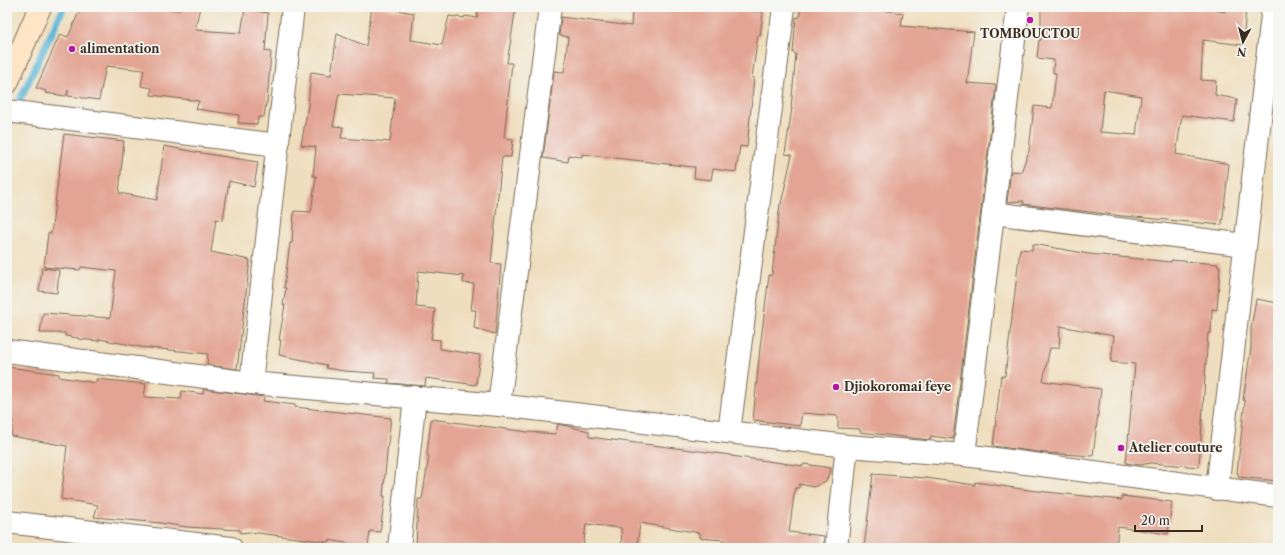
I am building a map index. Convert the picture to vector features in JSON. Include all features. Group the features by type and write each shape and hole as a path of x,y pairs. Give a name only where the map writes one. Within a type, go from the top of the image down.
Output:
{"street":[{"path":"7,83 40,7"},
{"path":"251,383 293,7"},
{"path":"500,405 550,7"},
{"path":"729,432 784,7"},
{"path":"964,455 1018,7"},
{"path":"1217,489 1274,7"},
{"path":"7,110 278,145"},
{"path":"993,213 1245,245"},
{"path":"7,351 251,383 500,405 847,446 964,455 1278,496"},
{"path":"399,548 415,397"},
{"path":"836,548 847,446"},
{"path":"7,522 231,548"}],"building":[{"path":"81,7 143,7 180,10 180,7 200,7 195,30 241,33 245,9 268,13 265,51 271,52 267,103 264,117 258,117 257,124 238,123 239,115 196,109 199,101 151,95 152,88 141,86 144,70 106,66 99,100 68,96 68,90 66,96 45,93 46,91 36,88 60,34 68,37"},
{"path":"372,7 414,13 411,40 442,45 449,16 477,18 478,7 516,7 507,63 512,63 504,138 513,139 511,157 502,157 491,263 501,264 495,334 474,328 476,310 471,310 474,284 463,283 464,276 418,271 416,307 435,309 431,339 440,340 440,349 480,355 476,385 426,378 425,386 388,383 389,379 374,378 375,373 326,368 327,365 279,355 281,340 279,340 285,305 283,305 286,288 284,288 290,243 292,243 294,211 311,212 316,176 313,176 316,147 301,145 308,106 311,72 331,75 337,34 366,46","holes":["339,94 395,98 390,142 341,138 343,127 333,126"]},
{"path":"635,7 714,7 763,12 752,78 754,78 747,147 740,146 736,172 713,169 711,180 694,178 695,167 582,154 582,157 569,155 568,162 543,158 554,71 564,72 568,37 559,35 561,17 631,26 632,11 635,11"},
{"path":"801,7 861,7 903,13 901,26 974,32 967,83 996,85 953,439 931,436 930,440 860,432 860,429 838,428 838,416 802,413 800,426 753,420 769,275 772,275 780,204 792,155 785,154 792,108 796,54 793,53 796,17 799,18"},
{"path":"1041,7 1198,7 1225,12 1226,7 1246,7 1243,45 1203,40 1201,80 1216,81 1215,95 1237,99 1234,122 1182,115 1176,154 1229,164 1222,225 1047,207 1023,204 1024,201 1007,202 1011,171 1021,172 1029,151 1034,106 1052,108 1056,73 1053,73 1054,60 1037,58 1039,40 1041,40","holes":["1104,90 1141,96 1136,135 1100,132"]},
{"path":"64,134 124,141 119,193 157,200 164,146 258,162 254,187 229,181 223,220 216,219 211,252 250,260 237,369 207,365 208,354 141,347 99,339 99,341 78,339 65,336 65,333 40,333 43,313 110,318 116,271 81,267 80,270 44,267 48,233 51,234"},
{"path":"1033,244 1089,254 1171,262 1171,260 1218,264 1220,267 1217,310 1212,309 1211,333 1208,333 1199,467 1151,463 1140,465 1126,463 1135,364 1111,362 1114,336 1060,326 1059,348 1050,348 1043,381 1101,389 1093,456 1045,453 993,446 1001,376 1005,376 1020,249 1032,250"},
{"path":"42,268 59,270 57,293 39,291"},
{"path":"1256,299 1278,303 1278,481 1238,477 1237,473 1245,401 1243,400 1251,348 1251,328"},
{"path":"7,367 59,374 59,377 96,383 96,379 146,384 144,397 181,399 182,391 203,394 204,389 264,397 263,401 295,405 295,407 391,418 383,496 385,496 380,532 370,531 368,547 329,540 328,542 250,532 240,533 240,530 186,527 161,523 94,517 98,505 61,499 67,446 11,436 13,421 7,420"},
{"path":"431,419 528,432 556,434 558,424 589,431 589,437 731,455 803,466 804,464 831,468 826,481 814,487 799,484 799,488 795,488 789,532 824,536 824,548 721,548 723,540 700,538 700,533 640,523 637,548 622,548 621,528 586,524 583,548 416,548 418,499 422,499 429,456 427,455"},
{"path":"873,474 926,478 975,485 975,482 1028,490 1122,500 1122,496 1172,502 1168,534 1118,527 1116,548 864,548"}],"waterway":[{"path":"7,127 64,7"}],"place":[{"name":"TOMBOUCTOU","path":"1030,20"},
{"name":"alimentation","path":"72,49"},
{"name":"Djiokoromai feye","path":"836,387"},
{"name":"Atelier couture","path":"1121,448"}]}
